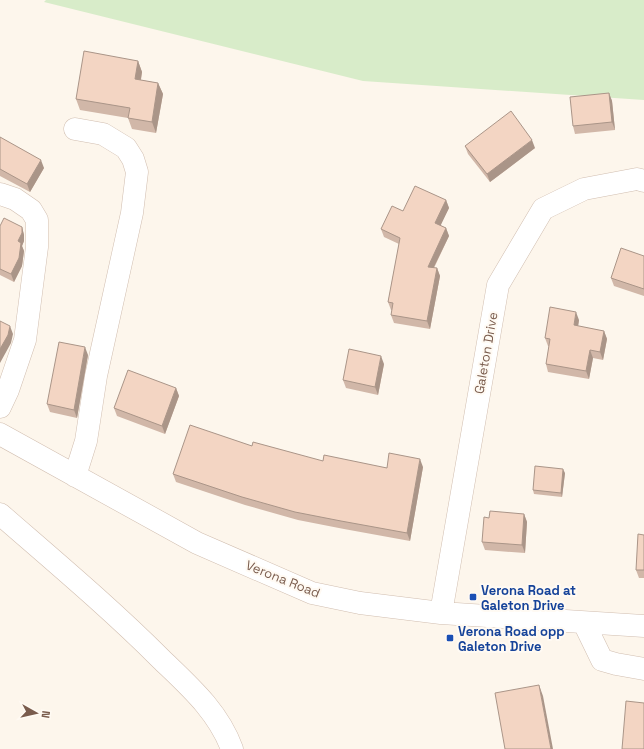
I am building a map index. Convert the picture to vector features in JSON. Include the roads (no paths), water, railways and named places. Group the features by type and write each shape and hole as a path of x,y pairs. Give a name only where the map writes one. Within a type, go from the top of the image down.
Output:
{"street":[{"path":"75,129 103,134 126,148 133,159 137,172 132,213 96,376 86,441 75,476"},
{"name":"Galeton Drive","path":"441,613 498,285 543,209 584,189 637,179 644,181"},
{"path":"0,194 15,199 31,210 37,220 37,247 24,340 8,390 0,407"},
{"name":"Verona Road","path":"0,434 197,544 312,593 360,603 441,613 644,626"},
{"path":"0,514 134,632 203,701 226,733 232,749"},
{"path":"584,623 602,660 644,669"}],"place":[{"name":"Verona Road at Galeton Drive","path":"473,597"},
{"name":"Verona Road opp Galeton Drive","path":"450,638"}]}
